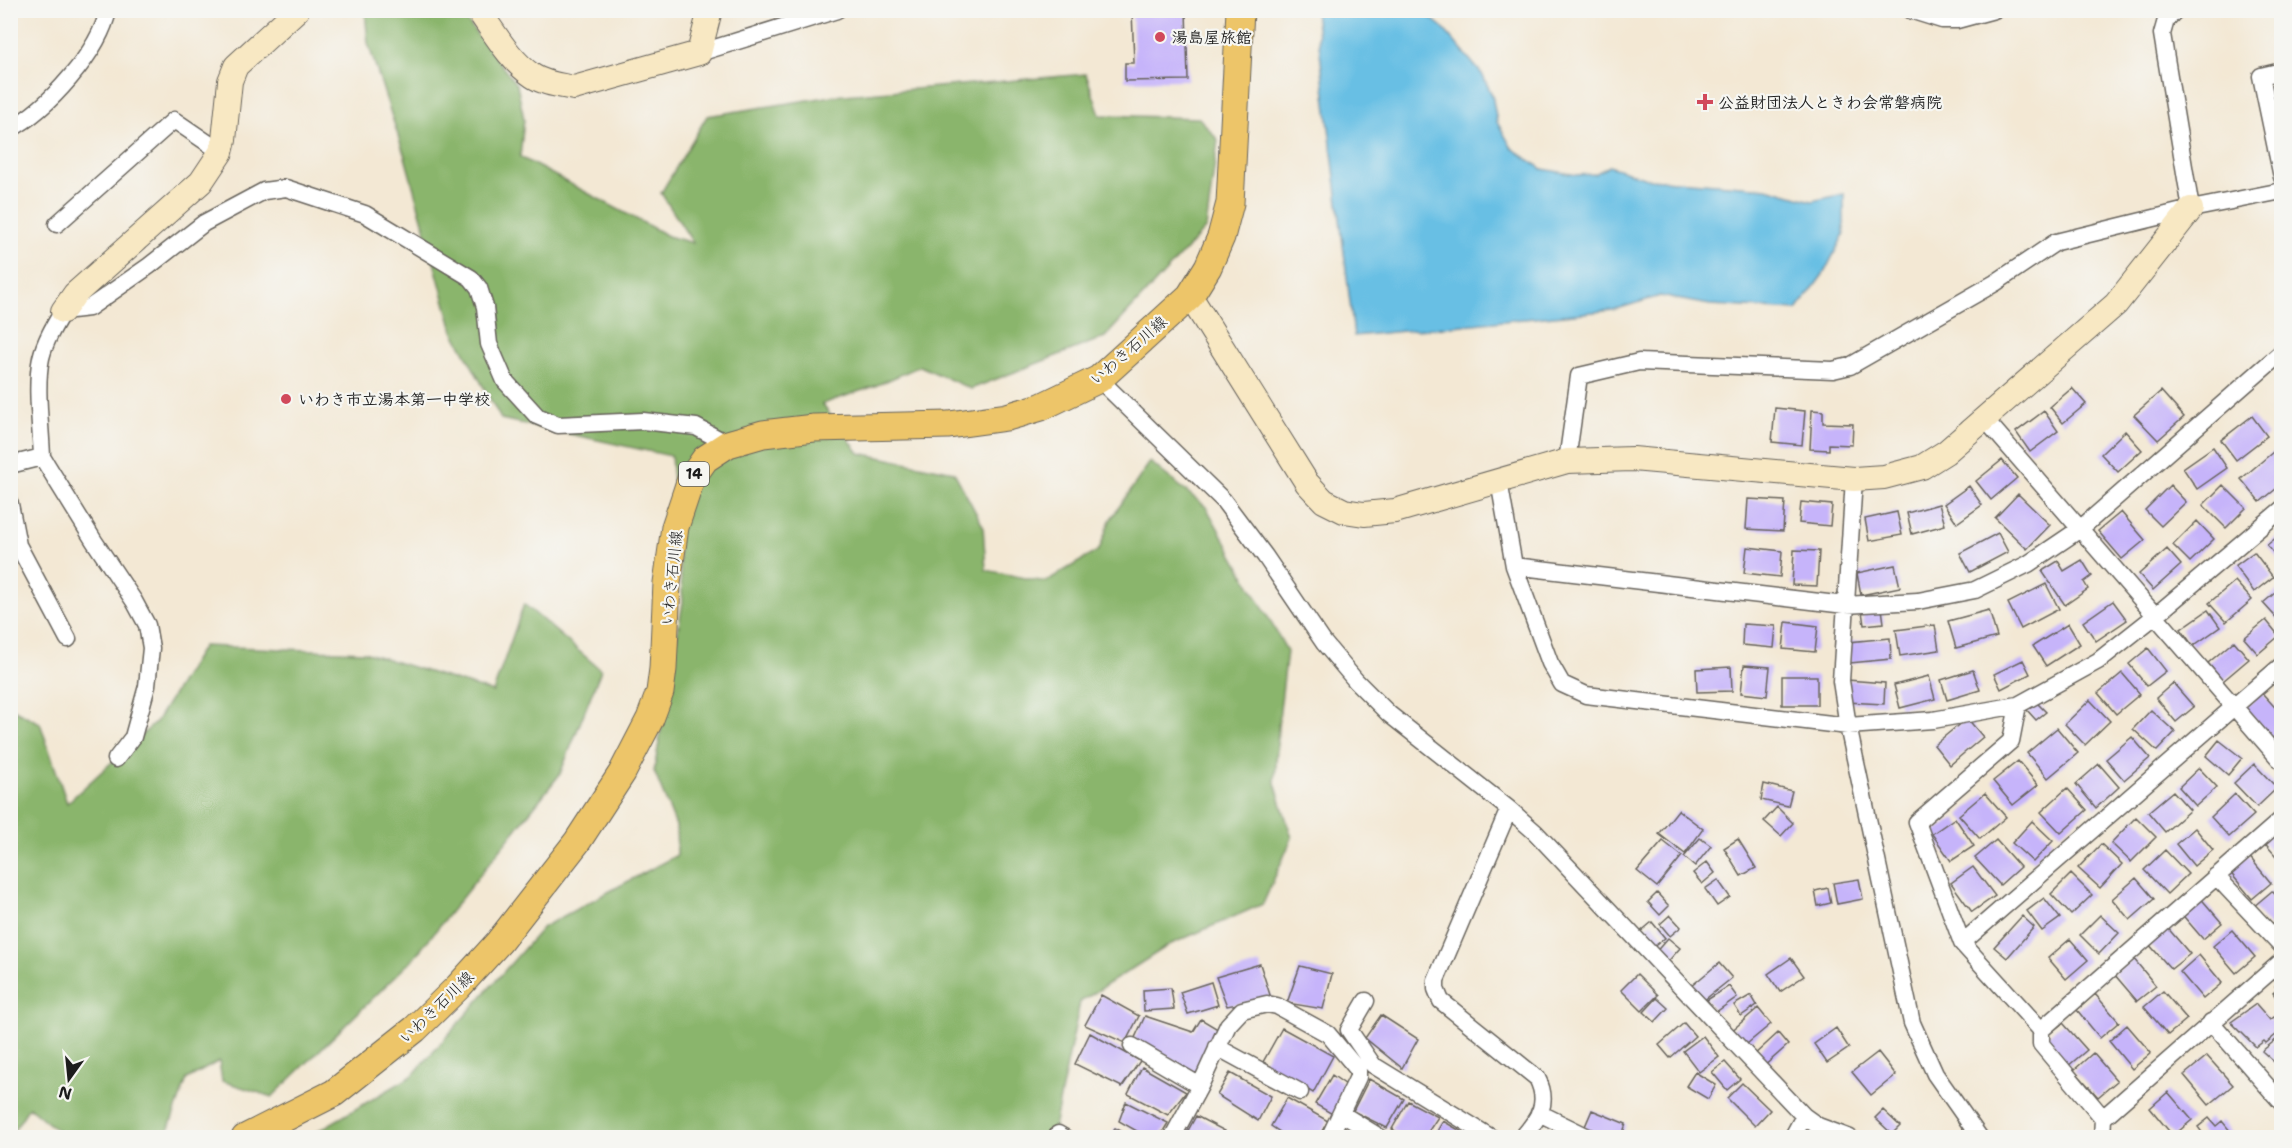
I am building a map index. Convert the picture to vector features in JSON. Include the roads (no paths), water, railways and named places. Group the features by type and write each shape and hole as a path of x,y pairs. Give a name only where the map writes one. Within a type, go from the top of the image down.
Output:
{"main road":[{"name":"いわき石川線","path":"245,1137 334,1093 416,1029 499,942 577,842 622,773 650,719 660,692 667,583 675,528 691,479 705,459 728,444 764,434 813,428 949,424 1006,417 1041,408 1099,379 1190,296 1208,267 1221,237 1230,203 1240,10"}],"street":[{"path":"10,129 23,122 64,86 87,56 107,19 108,10"},
{"path":"116,759 133,736 147,686 151,648 147,625 135,601 94,541 42,457 41,358 49,335 75,294 201,182 221,152 230,81 236,66 297,10"},
{"path":"478,10 513,56 533,76 553,84 574,88 699,53 837,10"},
{"path":"699,53 710,10"},
{"path":"1910,10 1942,20 1957,20 1994,10"},
{"path":"1190,296 1307,483 1324,501 1344,511 1364,514 1395,511 1567,462 1633,459 1854,479 1884,477 1922,467 1946,452 2116,304 2191,209 2162,34 2166,20 2176,10"},
{"path":"2282,71 2261,76 2282,177"},
{"path":"57,225 174,120 221,152"},
{"path":"63,311 89,308 149,266 204,223 264,191 286,188 365,214 471,278 482,297 489,344 505,381 537,416 558,425 642,421 696,428 728,444"},
{"path":"1567,462 1579,376 1639,362 1833,370 1850,366 1995,283 2056,242 2191,209 2282,191"},
{"path":"1514,566 1845,605 1918,601 1975,590 2028,564 2080,529 2282,352"},
{"path":"1099,379 1223,500 1265,556 1324,643 1356,681 1389,714 1535,832 1804,1116 1818,1126 1851,1137"},
{"path":"1984,418 2282,762"},
{"path":"10,465 42,457"},
{"path":"1854,479 1841,681 1848,726 1912,1023 1935,1074 1980,1137"},
{"path":"1499,481 1514,566 1550,663 1562,684 1586,695 1848,726 1934,720 2018,705 2098,661 2282,509"},
{"path":"10,504 18,545 68,639"},
{"path":"1962,942 2282,665"},
{"path":"2018,705 2011,741 1917,822 1962,942 2041,1030 2041,1044 2103,1118 2102,1137"},
{"path":"1509,809 1436,980 1436,989 1441,1001 1537,1078 1543,1091 1542,1105 1536,1122 1522,1137"},
{"path":"2041,1030 2282,819"},
{"path":"2216,876 2282,946"},
{"path":"2103,1118 2282,961"},
{"path":"1366,1000 1349,1030 1373,1065 1492,1137"},
{"path":"1172,1137 1200,1086 1227,1024 1242,1010 1267,1004 1328,1034 1358,1070 1358,1077 1344,1104 1342,1114 1329,1137"},
{"path":"2211,1022 2280,1099"},
{"path":"1132,1046 1200,1086"},
{"path":"1217,1047 1299,1092"},
{"path":"1539,1113 1590,1137"},
{"path":"1342,1114 1381,1137"},
{"path":"1792,1137 1804,1116"},
{"path":"1056,1137 1058,1134 1065,1137"}],"water":[{"path":"1315,11 1422,11 1442,27 1482,74 1492,95 1497,122 1512,148 1542,169 1577,175 1595,174 1609,166 1650,179 1767,188 1812,201 1844,194 1844,234 1824,273 1797,310 1710,305 1660,296 1613,310 1354,336"}],"place":[{"name":"湯島屋旅館","path":"1160,37"},
{"name":"公益財団法人ときわ会常磐病院","path":"1705,102"},
{"name":"いわき市立湯本第一中学校","path":"286,399"}]}
